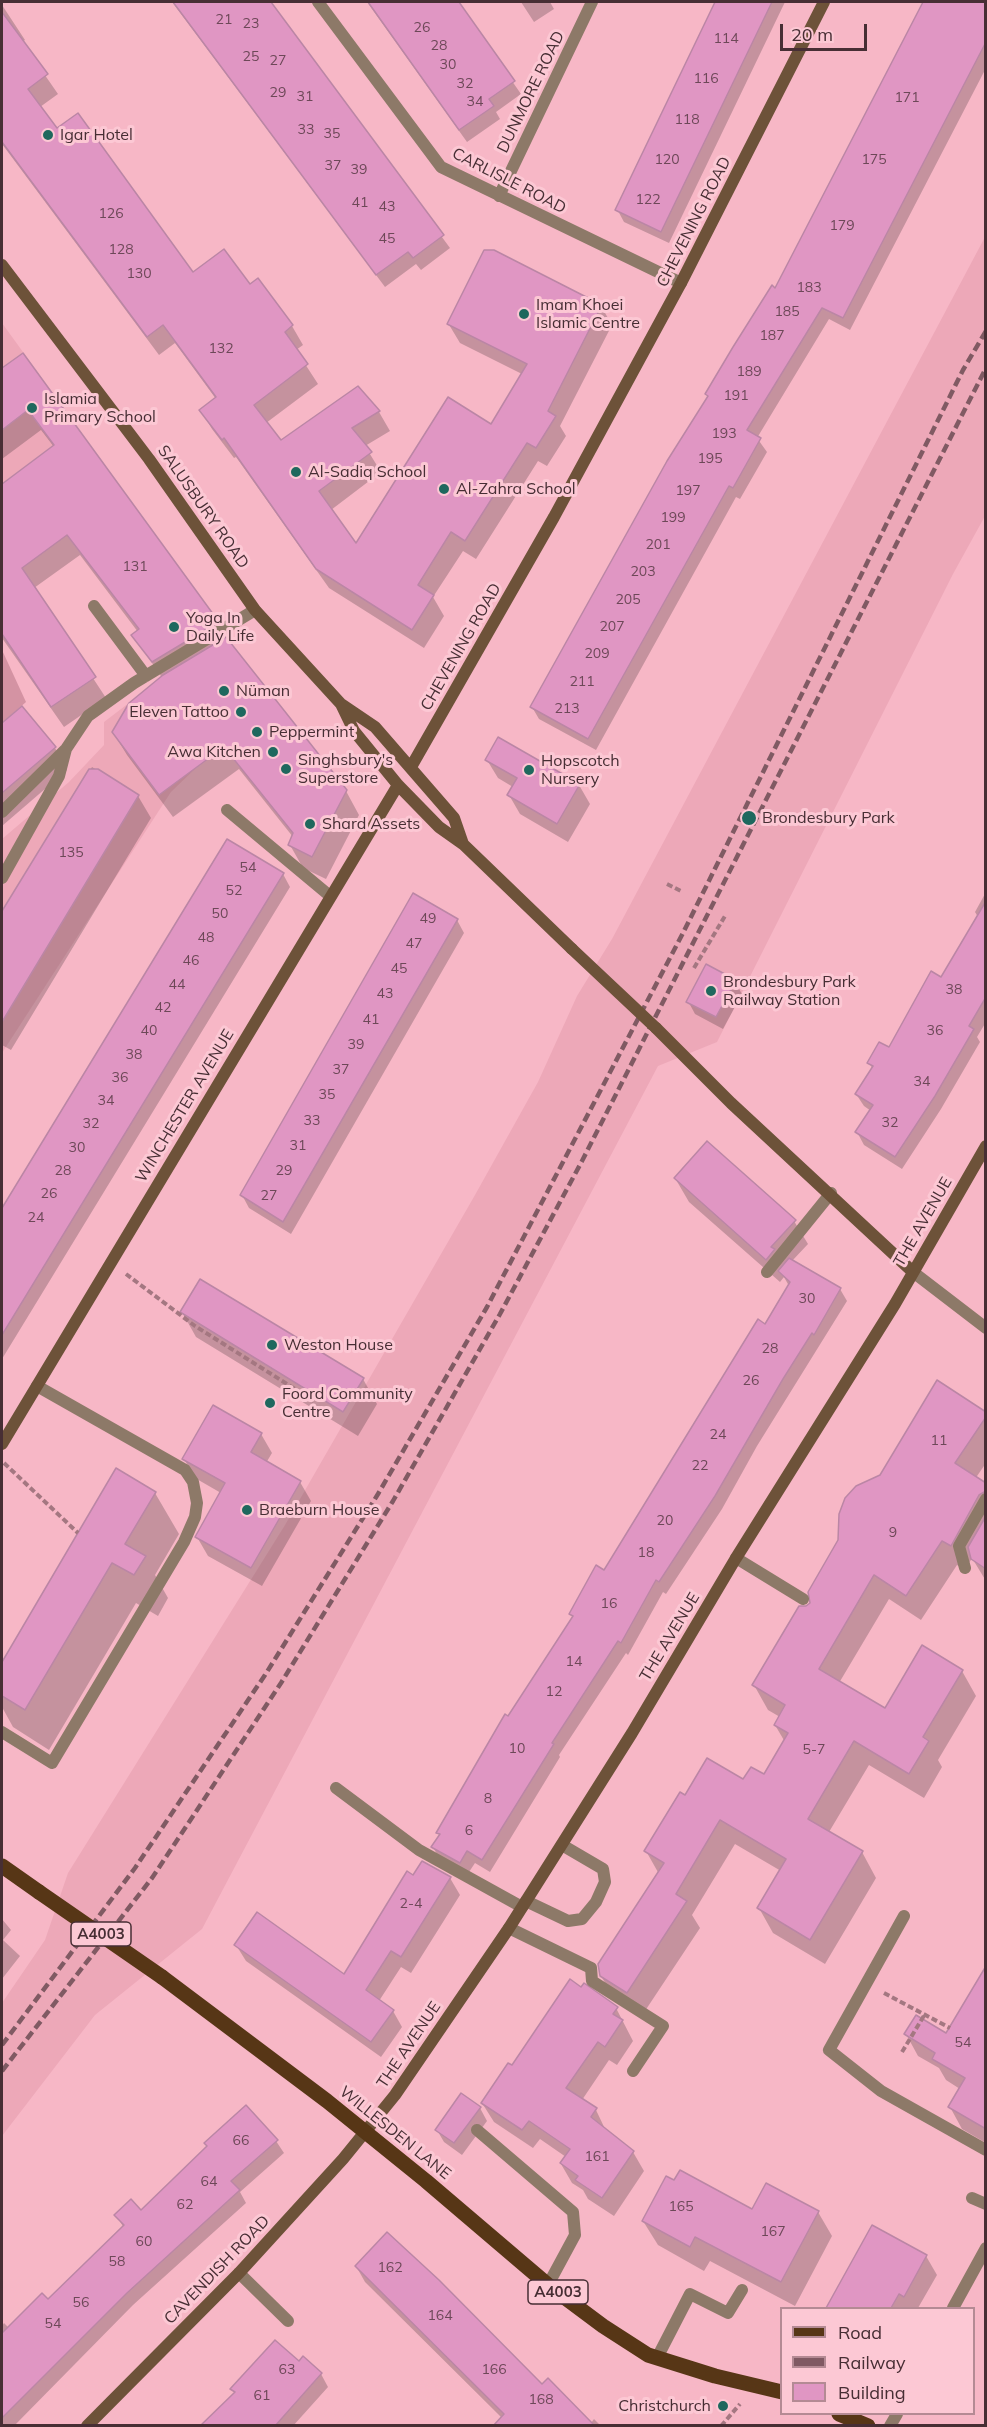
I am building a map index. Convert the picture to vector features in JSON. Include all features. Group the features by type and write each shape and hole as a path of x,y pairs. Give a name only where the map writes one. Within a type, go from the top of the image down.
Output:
{"main road":[{"name":"WILLESDEN LANE","path":"2,1866 162,1977 366,2133 548,2285 603,2326 648,2355 715,2376 780,2392"},
{"path":"841,2415 868,2426"}],"street":[{"name":"CARLISLE ROAD","path":"318,2 441,167 681,284"},
{"name":"DUNMORE ROAD","path":"499,196 592,2"},
{"name":"CHEVENING ROAD","path":"411,767 554,517 681,284 824,2"},
{"name":"SALUSBURY ROAD","path":"2,265 149,459 255,609 341,704 354,731 398,785"},
{"path":"94,606 146,676"},
{"path":"2,812 66,749 88,716 146,676 255,609"},
{"name":"SALUSBURY ROAD","path":"341,704 368,720 411,767"},
{"path":"2,878 59,776 66,749"},
{"path":"411,767 454,818 463,844"},
{"path":"398,785 439,827 463,844 680,1050 731,1103 831,1193 913,1272 986,1328"},
{"name":"WINCHESTER AVENUE","path":"2,1444 398,785"},
{"path":"227,810 330,896"},
{"name":"THE AVENUE","path":"366,2133 395,2095 509,1928 562,1845 913,1272 986,1146"},
{"path":"767,1272 831,1193"},
{"path":"2,1732 52,1763 184,1542 195,1516 197,1503 193,1482 185,1470 38,1386"},
{"path":"965,1568 959,1546 986,1499"},
{"path":"736,1558 803,1599"},
{"path":"336,1788 419,1850 524,1904 568,1921 582,1919 597,1902 605,1882 603,1869 562,1845"},
{"path":"904,1916 830,2050 881,2091 986,2150"},
{"path":"509,1928 591,1968 592,1981 663,2026 633,2071"},
{"path":"477,2130 573,2212 575,2235 548,2285"},
{"name":"CAVENDISH ROAD","path":"87,2426 239,2273 366,2133"},
{"path":"972,2198 986,2204"},
{"path":"954,2307 986,2248"},
{"path":"239,2273 288,2321"},
{"path":"657,2358 690,2294 728,2313 742,2290"}],"path":[{"path":"667,884 681,891"},
{"path":"694,968 725,916 716,917"},
{"path":"111,1263 162,1299 195,1326 314,1401"},
{"path":"2,1461 78,1533"},
{"path":"866,1983 950,2028"},
{"path":"902,2052 925,2014"}],"shaded area":[{"path":"985,237 985,516 953,574 717,1042 658,1066 202,1929 95,2015 2,2136 2,2003 45,1940 68,1873 285,1525 475,1195 538,1082 577,996 612,939"},
{"name":"Islamia Primary School","path":"2,323 125,493 2,583"},
{"path":"2,650 26,702 2,723"},
{"path":"142,693 197,767 171,792 2,1053 2,839 69,782 104,745 104,722"}],"building":[{"path":"173,2 271,2 444,235 413,258 408,252 376,275"},
{"path":"368,2 459,2 515,81 489,99 494,106 459,130"},
{"path":"715,2 772,2 661,232 615,210"},
{"path":"923,2 986,2 986,42 843,318 822,308 747,430 761,438 733,488 729,486 588,739 530,707 667,461 708,396 705,394 772,285 775,288"},
{"path":"2,12 48,74 28,89 57,128 78,113 193,272 224,249 250,284 258,278 293,325 285,332 308,364 254,405 281,440 358,386 380,411 352,428 372,452 319,491 356,543 448,397 491,424 527,364 447,324 484,250 494,250 602,305 548,411 556,416 536,448 527,443 465,541 451,532 418,585 434,595 412,630 316,569 224,438 222,440 199,410 216,397 163,325 147,337 2,142"},
{"path":"23,353 216,618 212,621 215,624 152,662 131,635 139,629 67,535 22,568 96,677 51,707 2,634 2,484 54,445 28,410 2,430 2,368"},
{"path":"226,637 347,790 312,857 288,845 293,833 224,747 159,795 112,732 129,703 163,675"},
{"path":"22,706 56,747 2,793 2,723"},
{"name":"Hopscotch Nursery","path":"498,737 580,784 557,824 507,795 517,778 485,760"},
{"path":"89,769 98,769 139,795 2,1022 2,911"},
{"path":"227,839 284,873 2,1335 2,1208"},
{"path":"413,893 458,919 283,1222 240,1195"},
{"path":"986,901 986,997 969,1026 974,1029 935,1096 895,1157 855,1132 873,1105 855,1094 873,1066 867,1063 879,1042 889,1047 931,971 941,977"},
{"name":"Brondesbury Park Railway Station","path":"706,964 736,980 716,1017 686,1002"},
{"path":"707,1141 796,1220 771,1247 775,1249 766,1260 674,1178"},
{"path":"789,1258 841,1288 814,1335 812,1333 783,1379 715,1496 659,1582 656,1580 621,1643 618,1641 552,1743 554,1744 482,1860 467,1851 460,1863 431,1847 440,1834 436,1833 505,1714 508,1716 573,1616 569,1614 596,1565 604,1570 758,1319 765,1324 790,1282 778,1271"},
{"name":"Weston House","path":"200,1279 364,1378 343,1412 180,1312"},
{"path":"937,1380 986,1412 986,1417 955,1463 986,1483 986,1491 979,1495 951,1546 942,1541 906,1596 874,1575 819,1669 885,1708 922,1645 963,1670 923,1737 929,1741 909,1774 854,1741 808,1819 863,1851 810,1940 757,1908 786,1859 720,1820 676,1894 687,1901 627,1993 600,1976 598,1964 664,1863 644,1851 680,1792 685,1795 707,1758 743,1779 751,1767 764,1774 788,1733 774,1725 785,1705 752,1685 799,1606 806,1606 810,1603 808,1592 838,1540 839,1514 845,1498 856,1486 880,1475"},
{"name":"Braeburn House","path":"213,1405 262,1433 251,1452 301,1481 251,1568 195,1537 225,1483 182,1459"},
{"path":"116,1468 156,1492 125,1544 146,1556 134,1575 112,1563 25,1710 2,1696 2,1662"},
{"path":"986,1516 986,1569 971,1559 968,1547"},
{"path":"422,1861 451,1877 401,1957 391,1951 366,1990 394,2010 371,2042 234,1945 257,1912 344,1974 407,1871 413,1875"},
{"path":"986,1966 986,2129 948,2107 965,2078 932,2059 935,2053 904,2034 916,2015 946,2033"},
{"path":"570,1979 581,1987 584,1983 618,2007 613,2014 623,2020 605,2047 598,2042 566,2088 597,2108 591,2117 634,2151 602,2198 575,2180 578,2176 560,2163 570,2149 529,2121 522,2130 481,2103 508,2063 512,2065"},
{"path":"461,2093 481,2107 454,2143 435,2130"},
{"path":"246,2105 278,2140 231,2181 240,2190 127,2293 2,2418 2,2333 42,2293 48,2299 124,2225 114,2215 131,2199 141,2210 207,2146 204,2143"},
{"path":"680,2170 752,2209 766,2183 819,2211 781,2282 695,2237 690,2247 642,2221 666,2176 674,2180"},
{"path":"872,2225 927,2255 904,2297 899,2294 892,2307 827,2307"},
{"path":"387,2232 439,2280 542,2384 548,2378 595,2426 493,2426 504,2414 355,2266"},
{"path":"275,2340 299,2361 303,2356 322,2373 275,2426 200,2426 235,2392 230,2389"}],"railway":[{"path":"2,2045 135,1868 265,1675 378,1494 487,1307 683,933 963,370 986,331"},
{"path":"2,2071 152,1878 281,1683 393,1501 500,1314 582,1161 986,368"}],"place":[{"name":"Igar Hotel","path":"48,135"},
{"name":"Imam Khoei Islamic Centre","path":"524,314"},
{"name":"Islamia Primary School","path":"32,408"},
{"name":"Al-Sadiq School","path":"296,472"},
{"name":"Al-Zahra School","path":"444,489"},
{"name":"Yoga In Daily Life","path":"174,627"},
{"name":"Nüman","path":"224,691"},
{"name":"Eleven Tattoo","path":"241,712"},
{"name":"Peppermint","path":"257,732"},
{"name":"Awa Kitchen","path":"273,752"},
{"name":"Singhsbury's Superstore","path":"286,769"},
{"name":"Hopscotch Nursery","path":"529,770"},
{"name":"Brondesbury Park","path":"749,818"},
{"name":"Shard Assets","path":"310,824"},
{"name":"Brondesbury Park Railway Station","path":"711,991"},
{"name":"Weston House","path":"272,1345"},
{"name":"Foord Community Centre","path":"270,1403"},
{"name":"Braeburn House","path":"247,1510"},
{"name":"Christchurch","path":"723,2406"}]}
